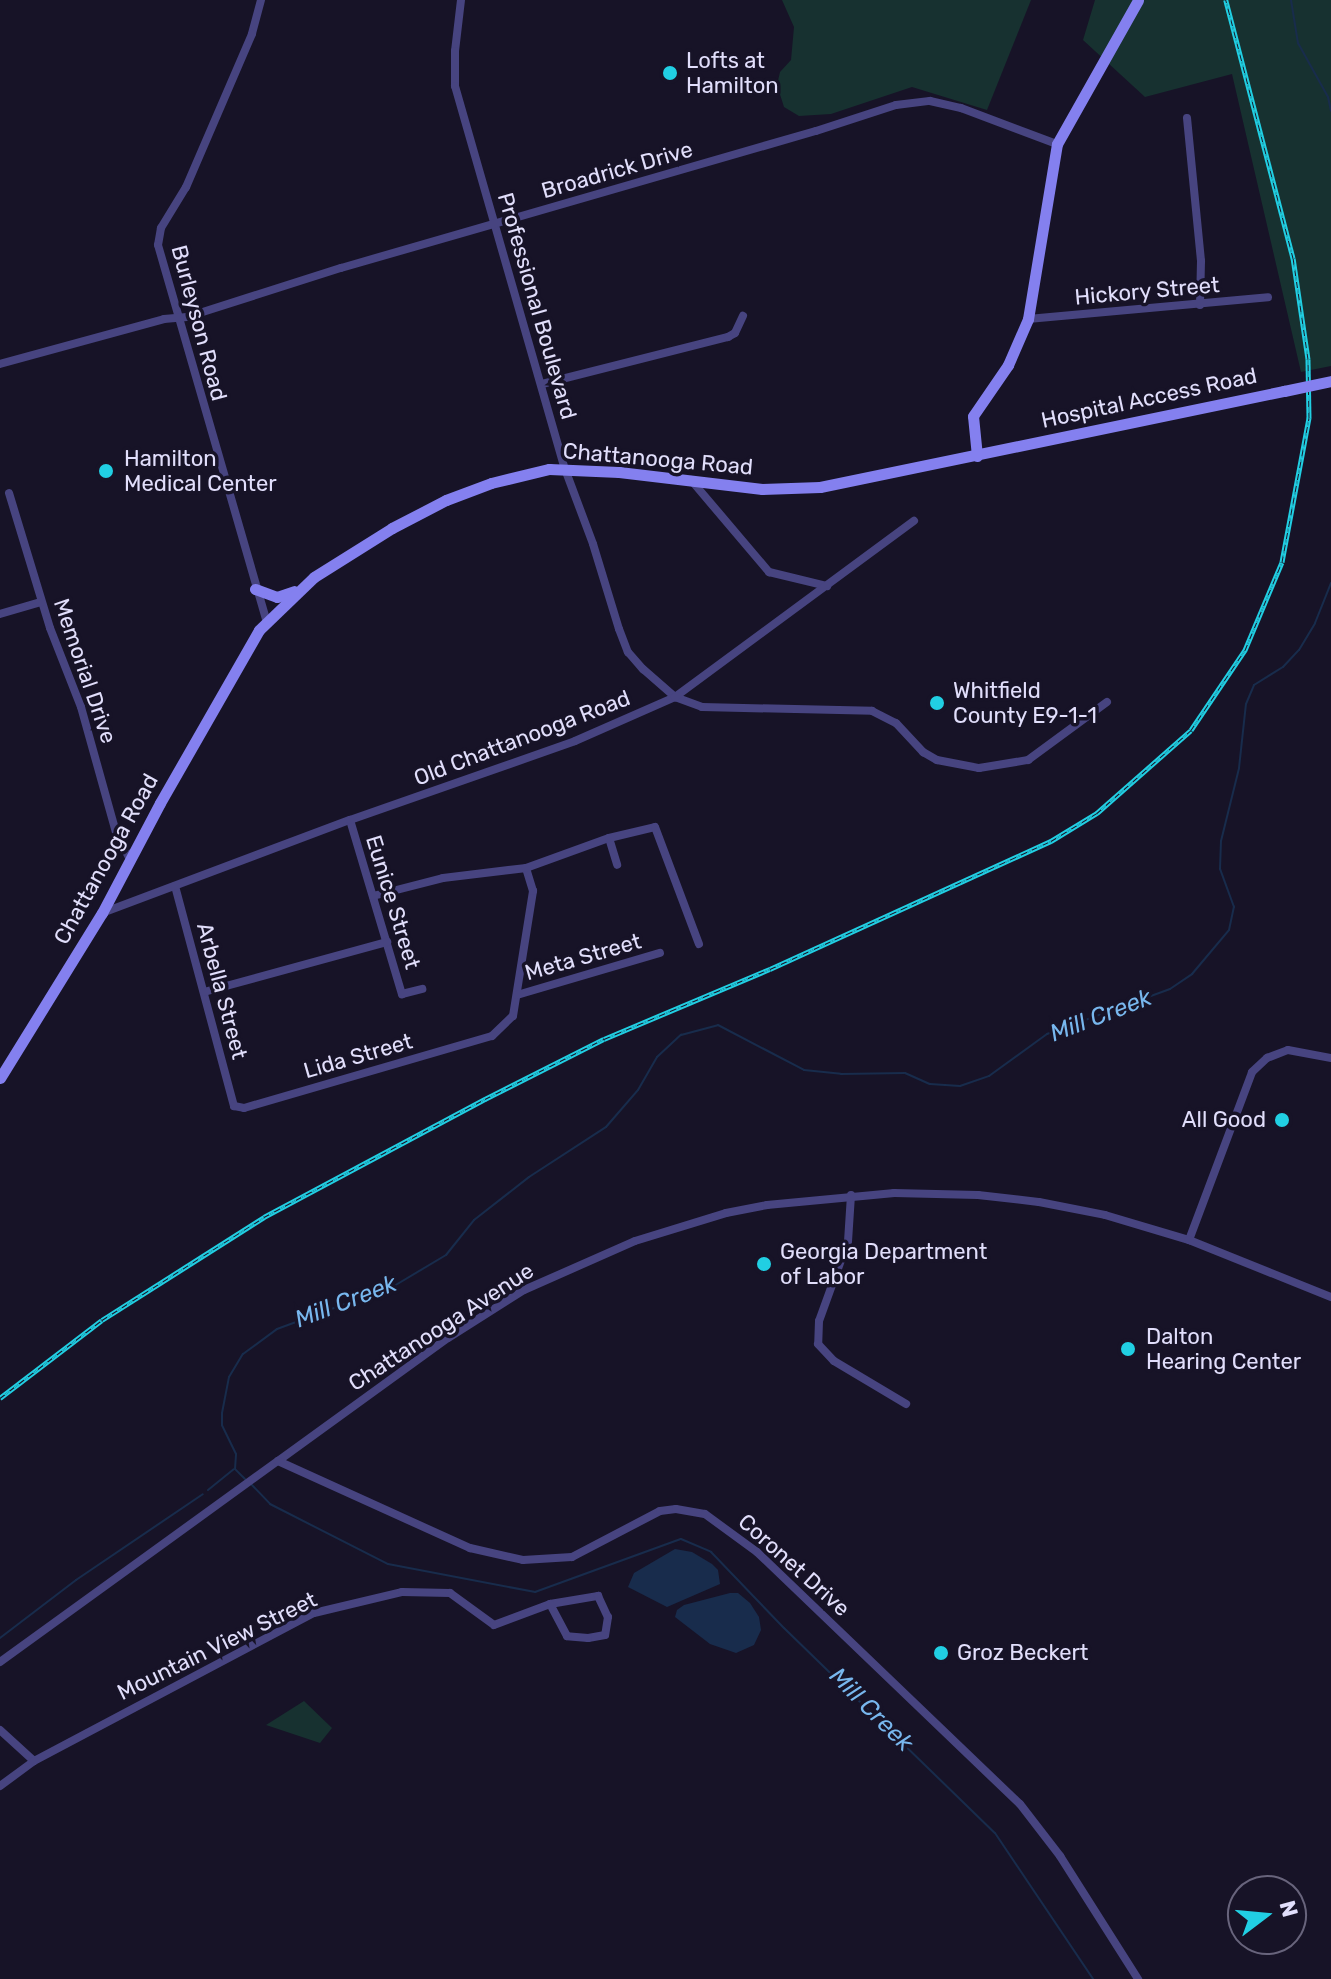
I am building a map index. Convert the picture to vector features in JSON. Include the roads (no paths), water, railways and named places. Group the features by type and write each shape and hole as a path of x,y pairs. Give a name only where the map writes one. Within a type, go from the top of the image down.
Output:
{"main road":[{"path":"977,456 973,416 1008,365 1028,319 1057,144 1138,0"},
{"name":"Hospital Access Road","path":"977,456 1095,428 1331,381"},
{"name":"Chattanooga Road","path":"0,1078 102,913 243,654 266,620 298,590 344,555 446,500 493,482 565,469 762,489 820,487 977,456"},
{"path":"255,589 277,597 298,590"}],"street":[{"name":"Burleyson Road","path":"261,0 252,34 186,187 158,235 266,620"},
{"name":"Professional Boulevard","path":"461,0 455,51 455,86 565,469 628,652 675,697 702,707 872,711 896,723 923,752 937,760 979,768 1028,760 1107,702"},
{"name":"Broadrick Drive","path":"0,364 179,318 896,105 930,101 961,108 1057,144"},
{"path":"1187,118 1201,261 1200,305"},
{"name":"Hickory Street","path":"1028,319 1268,297"},
{"path":"542,384 728,337 735,333 743,316"},
{"path":"691,480 769,572 827,586"},
{"name":"Memorial Drive","path":"9,493 41,602 70,671 116,832 130,860"},
{"name":"Old Chattanooga Road","path":"102,913 350,820 575,741 675,697 914,521"},
{"path":"0,614 41,602"},
{"name":"Eunice Street","path":"350,820 402,994 422,989"},
{"path":"373,896 443,878 526,868 609,838 655,827 699,944"},
{"path":"609,838 617,865"},
{"path":"517,995 533,891 526,868"},
{"name":"Arbella Street","path":"175,886 234,1106"},
{"path":"204,992 387,942"},
{"name":"Meta Street","path":"517,995 660,953"},
{"name":"Lida Street","path":"234,1106 244,1108 492,1036 513,1016 517,995"},
{"path":"1189,1240 1252,1072 1267,1058 1288,1050 1331,1058"},
{"name":"Chattanooga Avenue","path":"278,1461 448,1338 558,1273 635,1241 726,1213 851,1195 937,1193 1011,1198 1105,1215 1189,1240 1331,1297"},
{"path":"851,1195 848,1241 819,1321 818,1344 834,1361 906,1404"},
{"path":"0,1662 278,1461"},
{"name":"Coronet Drive","path":"278,1461 470,1548 523,1560 572,1557 660,1511 692,1511 720,1522 757,1552 1020,1804 1060,1856 1138,1979"},
{"name":"Mountain View Street","path":"0,1786 34,1761 314,1613 402,1592 450,1593 494,1625 550,1604 598,1596 608,1617 605,1635 588,1638 567,1636 550,1604"},
{"path":"0,1730 34,1761"}],"water":[{"path":"675,1549 692,1552 712,1564 718,1570 720,1584 667,1607 628,1587 634,1573"},
{"path":"738,1593 750,1603 759,1617 761,1630 754,1645 736,1653 710,1644 675,1617 677,1610 684,1605"}],"waterway":[{"name":"Mill Creek","path":"1291,0 1298,43 1328,97 1331,111"},
{"name":"Mill Creek","path":"245,1479 235,1469 236,1454 222,1425 229,1377 243,1354 277,1329 394,1286 446,1255 474,1220 529,1177 606,1127 638,1090 657,1057 681,1035 718,1025 804,1070 841,1074 905,1073 930,1084 960,1086 989,1076 1047,1034 1170,989 1192,974 1229,930 1234,907 1220,869 1221,841 1239,768 1246,704 1254,685 1283,667 1299,650 1315,623 1331,583"},
{"path":"208,1490 234,1469"},
{"name":"Mill Creek","path":"250,1483 270,1504 388,1564 535,1592 681,1539 711,1552 784,1628 995,1833 1093,1979"},
{"path":"0,1638 76,1580 203,1494"}],"railway":[{"path":"0,1398 102,1320 264,1217 604,1039 770,969 1051,841 1097,813 1191,730 1245,650 1282,562 1309,418 1308,359 1293,258 1226,0"}],"place":[{"name":"Lofts at Hamilton","path":"670,73"},
{"name":"Hamilton Medical Center","path":"106,471"},
{"name":"Whitfield County E9-1-1","path":"937,703"},
{"name":"All Good","path":"1282,1120"},
{"name":"Georgia Department of Labor","path":"764,1264"},
{"name":"Dalton Hearing Center","path":"1128,1349"},
{"name":"Groz Beckert","path":"941,1653"}]}
